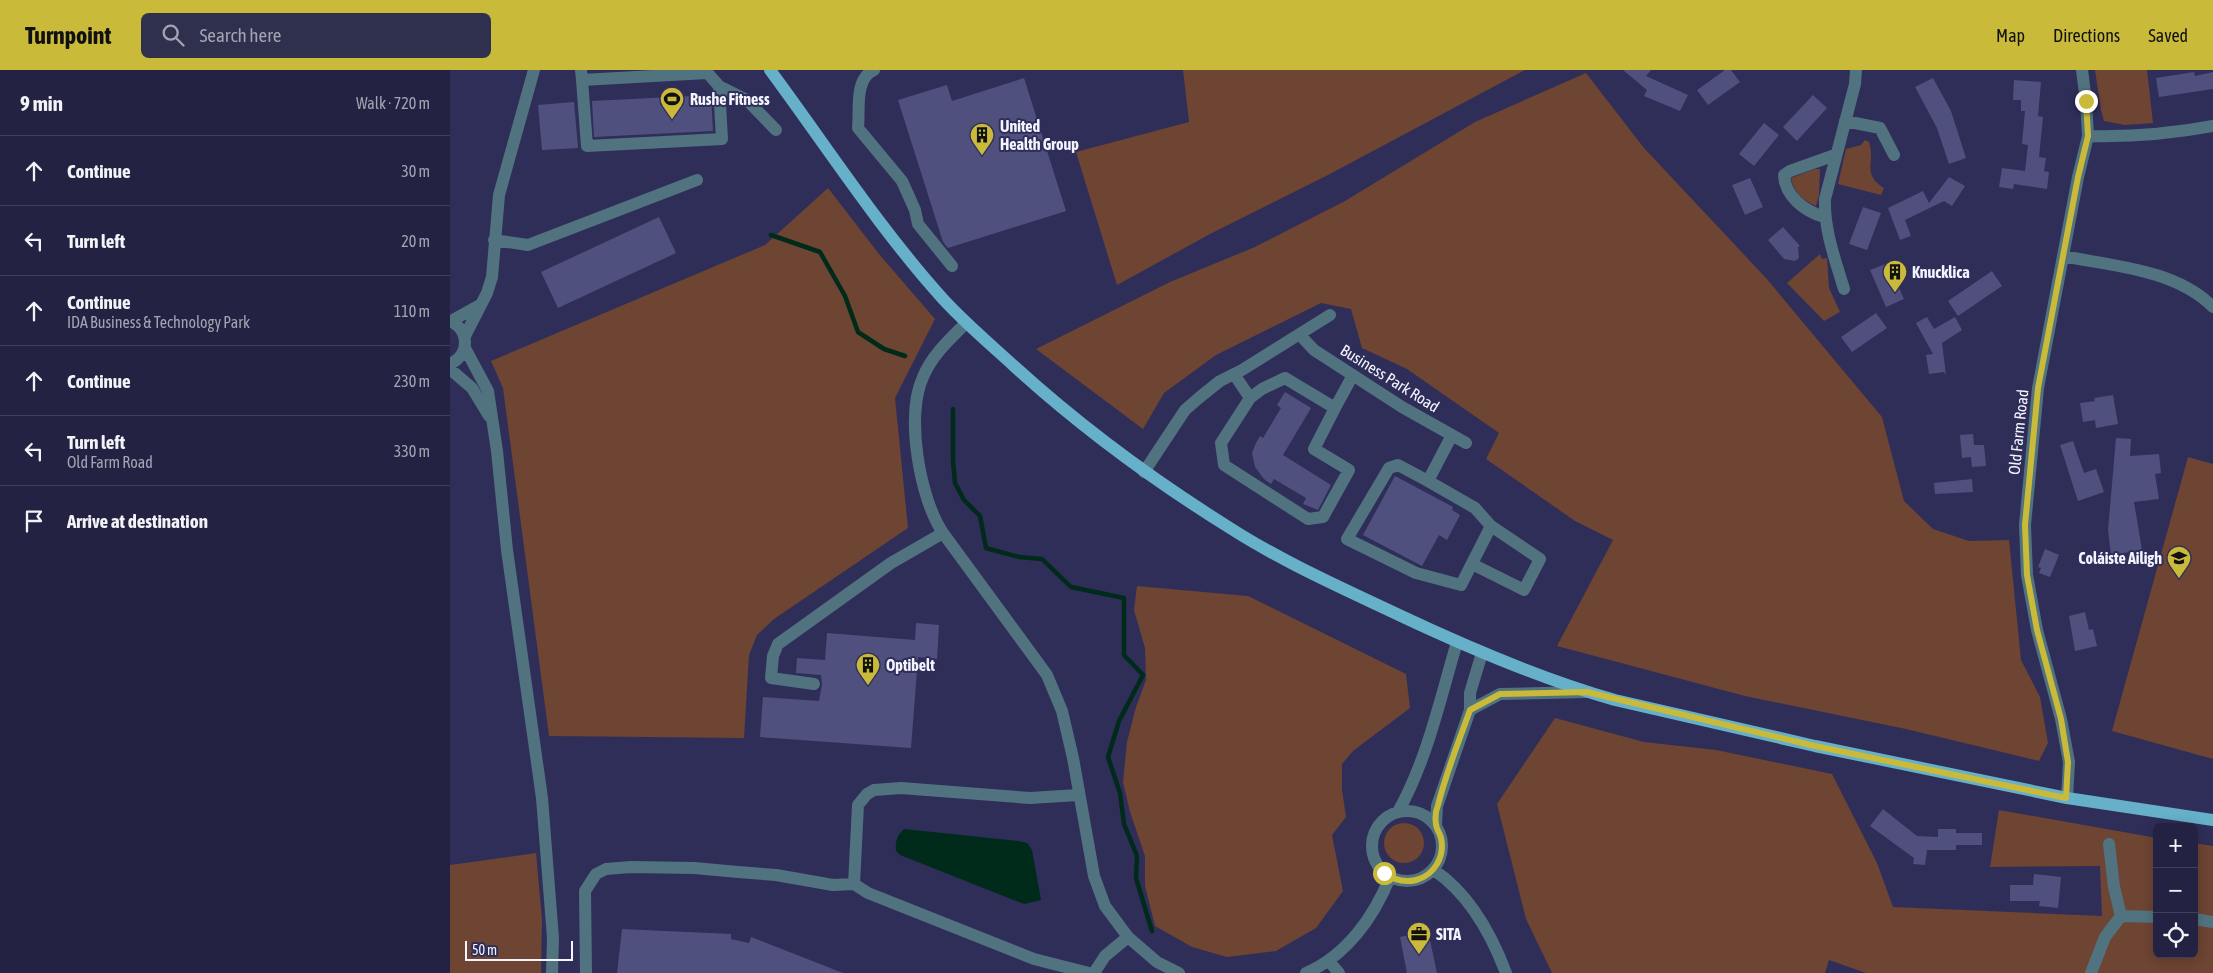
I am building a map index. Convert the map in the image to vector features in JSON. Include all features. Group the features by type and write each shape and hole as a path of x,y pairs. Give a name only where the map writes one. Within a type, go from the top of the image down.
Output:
{"main road":[{"path":"770,70 879,220 943,299 966,323 1048,397 1144,472 1249,539 1326,581 1482,653 1587,692 1815,746 2066,798 2213,820"}],"street":[{"path":"450,364 458,360 492,277 499,195 534,70"},
{"path":"874,70 869,72 861,82 858,128 902,181 918,224 952,266"},
{"path":"1844,289 1824,217 1825,199 1855,84 1856,70"},
{"name":"Old Farm Road","path":"2066,798 2068,762 2061,719 2037,630 2027,575 2025,525 2038,388 2088,136 2082,70"},
{"path":"720,86 722,139 587,146 582,75 706,71 720,86 747,100 776,130"},
{"path":"1845,121 1880,128 1894,155"},
{"path":"2088,136 2142,136 2183,132 2213,126"},
{"path":"1824,217 1811,214 1795,201 1784,182 1784,175 1790,171 1835,156"},
{"path":"494,240 528,245 697,180"},
{"path":"2063,256 2124,266 2154,275 2183,286 2213,307"},
{"path":"480,305 451,321 462,330 465,342 488,391 507,550 542,798 553,938 552,973"},
{"path":"1144,472 1185,410 1220,381 1300,335 1330,315"},
{"path":"966,323 936,354 922,378 916,405 915,422 924,488 936,524 1048,675 1062,711 1073,758 1078,795 1094,876 1105,906 1128,937 1157,962 1179,973"},
{"name":"Business Park Road","path":"1300,335 1314,350 1466,443"},
{"path":"450,369 472,388 492,423"},
{"path":"1234,374 1250,398"},
{"path":"1336,408 1284,378 1262,389 1250,398 1222,442 1224,465 1308,519 1323,517 1349,470 1314,449 1336,408 1353,375"},
{"path":"1428,481 1452,435"},
{"path":"1472,564 1524,590 1540,559 1490,526 1475,508 1398,465 1389,468 1347,539 1416,573 1462,585 1490,526"},
{"path":"814,684 771,678 772,656 778,644 891,563 943,533"},
{"path":"1398,812 1411,788 1430,736 1457,642"},
{"path":"1436,825 1419,812 1408,810 1390,814 1379,824 1372,838 1372,854 1378,868 1390,877 1398,880 1413,881 1421,879 1434,870 1440,860 1442,848 1441,836 1436,825 1437,806 1470,710 1470,693 1482,653"},
{"path":"1470,710 1500,694 1587,692"},
{"path":"854,884 858,806 867,794 874,790 901,788 1030,798 1078,795"},
{"path":"2109,844 2114,887 2121,916"},
{"path":"586,973 585,891 596,874 606,869 631,867 694,868 776,875 833,885 854,884 868,893 1034,959 1089,973"},
{"path":"1434,870 1459,892 1481,920 1506,973"},
{"path":"1306,973 1329,961 1366,922 1385,891 1390,877"},
{"path":"2121,916 2153,917"},
{"path":"2091,973 2104,937 2121,916"},
{"path":"2198,920 2213,922"},
{"path":"1094,973 1105,956 1128,937"},
{"path":"1329,961 1339,973"}],"shaded area":[{"path":"1183,70 1525,70 1328,175 1210,234 1117,285 1076,152 1189,122"},
{"path":"2095,70 2147,70 2153,123 2125,125 2104,121"},
{"path":"1586,73 1644,148 1766,278 1882,417 1904,501 1933,529 1969,541 2009,540 2021,660 2040,697 2048,743 2039,761 1906,729 1745,696 1557,646 1613,540 1575,521 1486,459 1499,433 1407,369 1362,348 1351,309 1321,303 1216,355 1164,393 1143,429 1036,349 1170,282 1255,247 1345,201 1475,122"},
{"path":"1865,140 1869,142 1871,149 1871,173 1877,183 1884,188 1881,195 1838,184 1846,149 1861,145"},
{"path":"1820,169 1819,195 1816,206 1800,195 1794,188 1791,178"},
{"path":"828,188 879,254 935,319 895,398 908,528 774,619 757,635 749,655 744,738 549,736 503,388 491,361 765,245"},
{"path":"1820,254 1822,259 1827,258 1829,288 1840,312 1824,321 1787,283"},
{"name":"Coláiste Ailigh","path":"2188,457 2213,464 2213,759 2112,731"},
{"path":"1137,586 1248,596 1406,674 1410,708 1353,751 1342,764 1342,789 1346,817 1332,835 1343,891 1316,928 1276,951 1227,957 1192,947 1155,926 1145,886 1145,856 1130,812 1123,782 1127,742 1136,707 1146,680 1145,648 1134,610"},
{"path":"1555,718 1644,742 1716,750 1832,774 1877,863 1893,907 2102,916 2100,866 1990,867 1999,810 2153,837 2153,958 2198,958 2198,844 2213,846 2213,973 1866,973 1829,960 1825,973 1552,973 1526,919 1497,804"},
{"path":"1408,823 1415,826 1421,832 1424,843 1423,851 1415,860 1408,863 1400,863 1393,860 1385,851 1384,839 1387,832 1396,824"},
{"path":"904,829 1027,843 1032,850 1041,900 1024,904 900,855 896,851 896,842"},
{"path":"536,853 542,919 541,973 450,973 450,865"}],"building":[{"path":"1623,70 1651,70 1646,76 1688,95 1680,111 1644,96 1647,90"},
{"path":"1725,70 1731,70 1740,82 1708,105 1697,90"},
{"path":"2194,72 2195,76 2213,72 2213,89 2159,97 2156,78"},
{"name":"United Health Group","path":"1024,78 1066,211 948,248 943,242 898,100 947,85 952,101"},
{"path":"1933,78 1951,111 1966,158 1949,164 1937,128 1915,87"},
{"path":"2014,80 2041,82 2038,116 2043,117 2039,157 2046,158 2044,171 2049,172 2047,189 2014,184 2013,189 1999,187 2002,168 2025,171 2028,145 2022,144 2025,111 2021,111 2021,100 2013,100"},
{"path":"711,95 713,131 594,137 592,101"},
{"path":"1813,95 1827,108 1797,141 1783,127"},
{"path":"574,102 578,148 542,150 538,105"},
{"path":"1764,123 1779,135 1754,166 1739,154"},
{"path":"1949,177 1965,186 1952,206 1944,201 1905,220 1911,236 1900,240 1888,208 1923,191 1929,203"},
{"path":"1750,178 1763,207 1745,215 1732,185"},
{"path":"1863,207 1881,213 1867,250 1849,244"},
{"path":"659,217 676,253 558,308 541,272"},
{"path":"1783,227 1800,246 1798,247 1799,258 1795,261 1784,259 1768,240"},
{"path":"1888,263 1904,299 1886,307 1870,270"},
{"path":"1992,271 2002,286 1958,316 1948,301"},
{"path":"1876,313 1887,328 1852,352 1841,337"},
{"path":"1927,317 1934,329 1955,317 1962,330 1942,343 1946,375 1944,372 1929,374 1926,355 1933,354 1916,323"},
{"path":"1285,392 1311,408 1283,455 1331,485 1318,510 1303,504 1306,498 1274,479 1271,484 1264,479 1255,467 1252,453 1256,443 1260,436 1263,438 1281,408 1277,405"},
{"path":"2113,395 2118,424 2096,428 2095,420 2083,422 2080,403 2095,401 2094,398"},
{"path":"1973,434 1974,445 1984,445 1986,466 1972,467 1971,457 1962,458 1960,435"},
{"path":"2116,438 2131,439 2130,456 2159,454 2161,473 2155,474 2159,499 2134,502 2142,550 2111,555 2108,530"},
{"path":"2073,441 2084,473 2096,469 2104,492 2078,501 2060,445"},
{"path":"1395,476 1453,507 1452,510 1460,515 1447,540 1439,535 1422,566 1363,535"},
{"path":"1972,479 1973,492 1935,494 1934,483"},
{"path":"2045,549 2059,555 2050,577 2039,573 2041,568 2038,567"},
{"path":"2085,612 2089,630 2093,629 2097,646 2075,651 2069,616"},
{"name":"Optibelt","path":"916,623 939,625 937,659 918,657 911,748 760,737 763,697 819,701 822,685 821,675 796,673 797,658 825,660 827,633 915,640"},
{"path":"1883,809 1917,836 1938,837 1938,829 1956,829 1956,833 1982,833 1982,845 1956,845 1956,850 1927,850 1925,865 1913,864 1914,858 1870,826"},
{"path":"2034,874 2061,877 2058,908 2039,906 2040,901 2010,901 2010,885 2033,885"},
{"path":"622,929 731,934 731,939 749,943 751,937 843,973 617,973"},
{"name":"SITA","path":"1428,931 1437,973 1407,973 1400,937"}],"waterway":[{"path":"771,235 820,252 845,296 858,332 884,349 905,356"},
{"path":"953,409 955,483 964,500 980,516 986,548 1019,557 1042,559 1071,587 1124,598 1124,655 1143,675 1119,721 1108,757 1120,793 1124,824 1137,856 1136,878 1152,931"}],"place":[{"name":"Rushe Fitness","path":"672,120"},
{"name":"United Health Group","path":"982,156"},
{"name":"Knucklica","path":"1895,293"},
{"name":"Coláiste Ailigh","path":"2179,579"},
{"name":"Optibelt","path":"868,686"},
{"name":"SITA","path":"1419,955"}],"route":[{"path":"1384,873 1398,880 1413,881 1421,879 1434,870 1440,860 1442,848 1441,836 1436,825 1437,806 1470,710 1500,694 1587,692 1815,746 2066,798 2068,762 2061,719 2037,630 2027,575 2025,525 2038,388 2078,177 2088,136 2086,101"}]}
